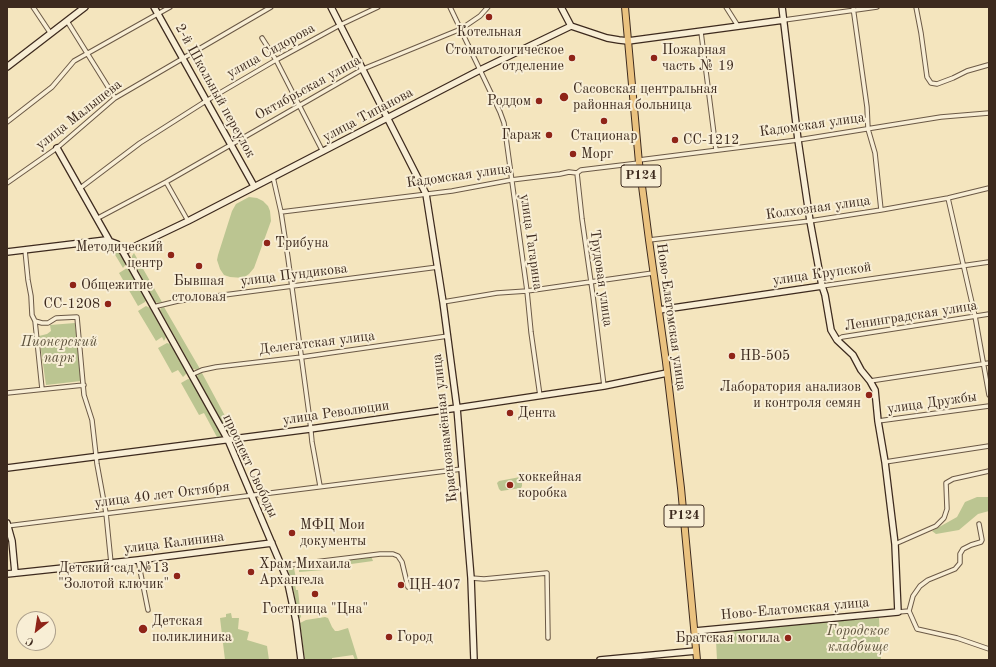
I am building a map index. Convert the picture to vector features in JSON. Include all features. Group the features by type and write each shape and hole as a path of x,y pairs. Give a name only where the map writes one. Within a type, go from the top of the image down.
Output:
{"main road":[{"name":"Ново-Елатомская улица","path":"625,7 639,162 682,488 697,660"}],"street":[{"path":"33,7 51,34"},
{"path":"7,67 85,7"},
{"name":"2-й Школьный переулок","path":"154,7 254,186"},
{"path":"7,122 52,87 72,64 87,53 170,7"},
{"name":"улица Малышева","path":"7,183 57,148 115,98 271,7"},
{"name":"Краснознамённая улица","path":"331,7 426,194 448,336 457,408 471,578 474,660"},
{"name":"улица Сидорова","path":"79,189 140,143 206,101 276,60 371,8 378,7"},
{"name":"улица Гагарина","path":"450,7 504,123 540,396"},
{"name":"Октябрьская улица","path":"98,218 166,182 363,69 461,29 480,16 488,7"},
{"path":"561,7 571,26 607,38 628,41 701,32 853,9 877,7"},
{"path":"726,7 738,26"},
{"path":"782,7 798,140 810,221 831,330 837,340 853,355 861,370 875,390 895,544 898,612 909,611"},
{"path":"916,7 927,77 931,83 937,84 967,71 988,65"},
{"path":"853,9 867,107 868,128 875,153 881,210"},
{"path":"67,21 115,98"},
{"name":"улица Типанова","path":"123,252 188,221 480,70 571,26"},
{"path":"701,32 716,150"},
{"path":"262,38 276,60 323,152"},
{"name":"Кадомская улица","path":"281,212 452,191 511,180 569,172 577,173 582,170 716,150 798,140 941,117 989,113"},
{"path":"57,148 79,189 98,218 109,240"},
{"name":"Трудовая улица","path":"577,173 604,386"},
{"path":"273,177 281,212 288,258 302,357 310,429 320,486"},
{"path":"166,182 188,221"},
{"name":"Колхозная улица","path":"649,240 810,221 948,198 989,188"},
{"path":"948,198 975,316 989,395"},
{"path":"7,252 109,240 117,244 123,252"},
{"path":"25,250 32,315 35,321 42,389"},
{"name":"проспект Свободы","path":"123,252 228,440 282,566 291,591 301,660"},
{"name":"улица Крупской","path":"659,310 989,262"},
{"name":"улица Пундикова","path":"153,307 178,301 438,267"},
{"path":"443,302 497,293 527,291 653,273"},
{"name":"Ленинградская улица","path":"837,340 989,314"},
{"path":"35,321 42,323 56,318 77,317 86,401 92,420 96,457 106,513 111,563"},
{"name":"Делегатская улица","path":"191,375 202,370 216,367 302,357 448,336"},
{"path":"870,381 989,363"},
{"name":"улица Революции","path":"7,468 228,440 457,408 604,386 668,373"},
{"path":"7,393 84,385"},
{"name":"улица Дружбы","path":"878,421 989,406"},
{"path":"885,462 989,446"},
{"name":"улица 40 лет Октября","path":"7,525 462,469"},
{"path":"895,544 936,526 944,518 947,509 946,483 953,479 989,470"},
{"path":"979,524 982,540 981,542 963,549 960,554 960,563 955,569 928,580 920,586 913,596 909,611 917,629 957,638 989,649"},
{"path":"7,525 12,541 15,573"},
{"name":"улица Калинина","path":"7,574 138,560 272,543"},
{"path":"282,566 380,554 393,554 398,556 402,562 408,587"},
{"path":"138,560 148,610"},
{"path":"471,578 484,579 547,573 548,638"},
{"name":"Ново-Елатомская улица","path":"695,631 898,612"},
{"path":"600,660 696,651"}],"green space":[{"path":"249,197 257,198 268,206 271,221 254,268 243,278 230,277 224,275 220,269 217,260 218,255 232,211 236,204"},
{"path":"108,243 119,251 126,264 123,268"},
{"path":"134,253 162,302 155,302 132,259"},
{"path":"127,268 130,270 146,300 138,306 119,273"},
{"path":"146,306 150,308 166,337 164,341 162,337 156,341 138,311"},
{"path":"164,307 200,369 193,369 160,310"},
{"name":"Пионерский парк","path":"75,323 81,381 46,385 39,336 47,334 51,331 50,325"},
{"path":"167,343 170,344 186,372 183,377 178,370 172,373 158,348"},
{"path":"202,373 234,435 229,433 226,429 197,377 198,374"},
{"path":"188,379 191,380 222,434 221,438 218,439 204,413 199,415 181,383"},
{"name":"хоккейная коробка","path":"520,477 522,483 521,488 501,491 499,489 497,483 499,481"},
{"path":"977,497 989,497 989,511 978,514 959,530 936,534 932,531 957,517 965,502"},
{"path":"371,556 373,561 344,565 346,559"},
{"path":"322,563 324,570 299,572 299,565"},
{"path":"291,566 294,568 297,584 295,584 296,590 298,590 300,618 298,617 288,569"},
{"path":"231,613 232,618 239,618 238,629 249,632 247,640 267,646 269,660 225,660 220,618 226,617 226,614"},
{"path":"325,617 328,618 335,631 348,628 358,660 355,660 353,655 332,658 332,660 305,660 300,623 306,620"},
{"name":"Городское кладбище","path":"879,618 881,660 717,660 716,641 738,629"}],"place":[{"name":"Котельная","path":"489,17"},
{"name":"Стоматологическое отделение","path":"572,58"},
{"name":"Пожарная часть № 19","path":"654,58"},
{"name":"Сасовская центральная районная больница","path":"564,97"},
{"name":"Роддом","path":"539,101"},
{"name":"Стационар","path":"604,121"},
{"name":"Гараж","path":"549,135"},
{"name":"СС-1212","path":"675,140"},
{"name":"Морг","path":"573,154"},
{"name":"Трибуна","path":"267,243"},
{"name":"Методический центр","path":"171,255"},
{"name":"Бывшая столовая","path":"199,266"},
{"name":"Общежитие","path":"73,285"},
{"name":"СС-1208","path":"108,304"},
{"name":"НВ-505","path":"732,356"},
{"name":"Лаборатория анализов и контроля семян","path":"869,395"},
{"name":"Дента","path":"510,413"},
{"name":"хоккейная коробка","path":"510,485"},
{"name":"МФЦ Мои документы","path":"292,533"},
{"name":"Храм Михаила Архангела","path":"251,572"},
{"name":"Детский сад №13 \"Золотой ключик\"","path":"177,576"},
{"name":"ЦН-407","path":"401,585"},
{"name":"Гостиница \"Цна\"","path":"315,594"},
{"name":"Детская поликлиника","path":"143,629"},
{"name":"Город","path":"389,637"},
{"name":"Братская могила","path":"788,638"}]}
